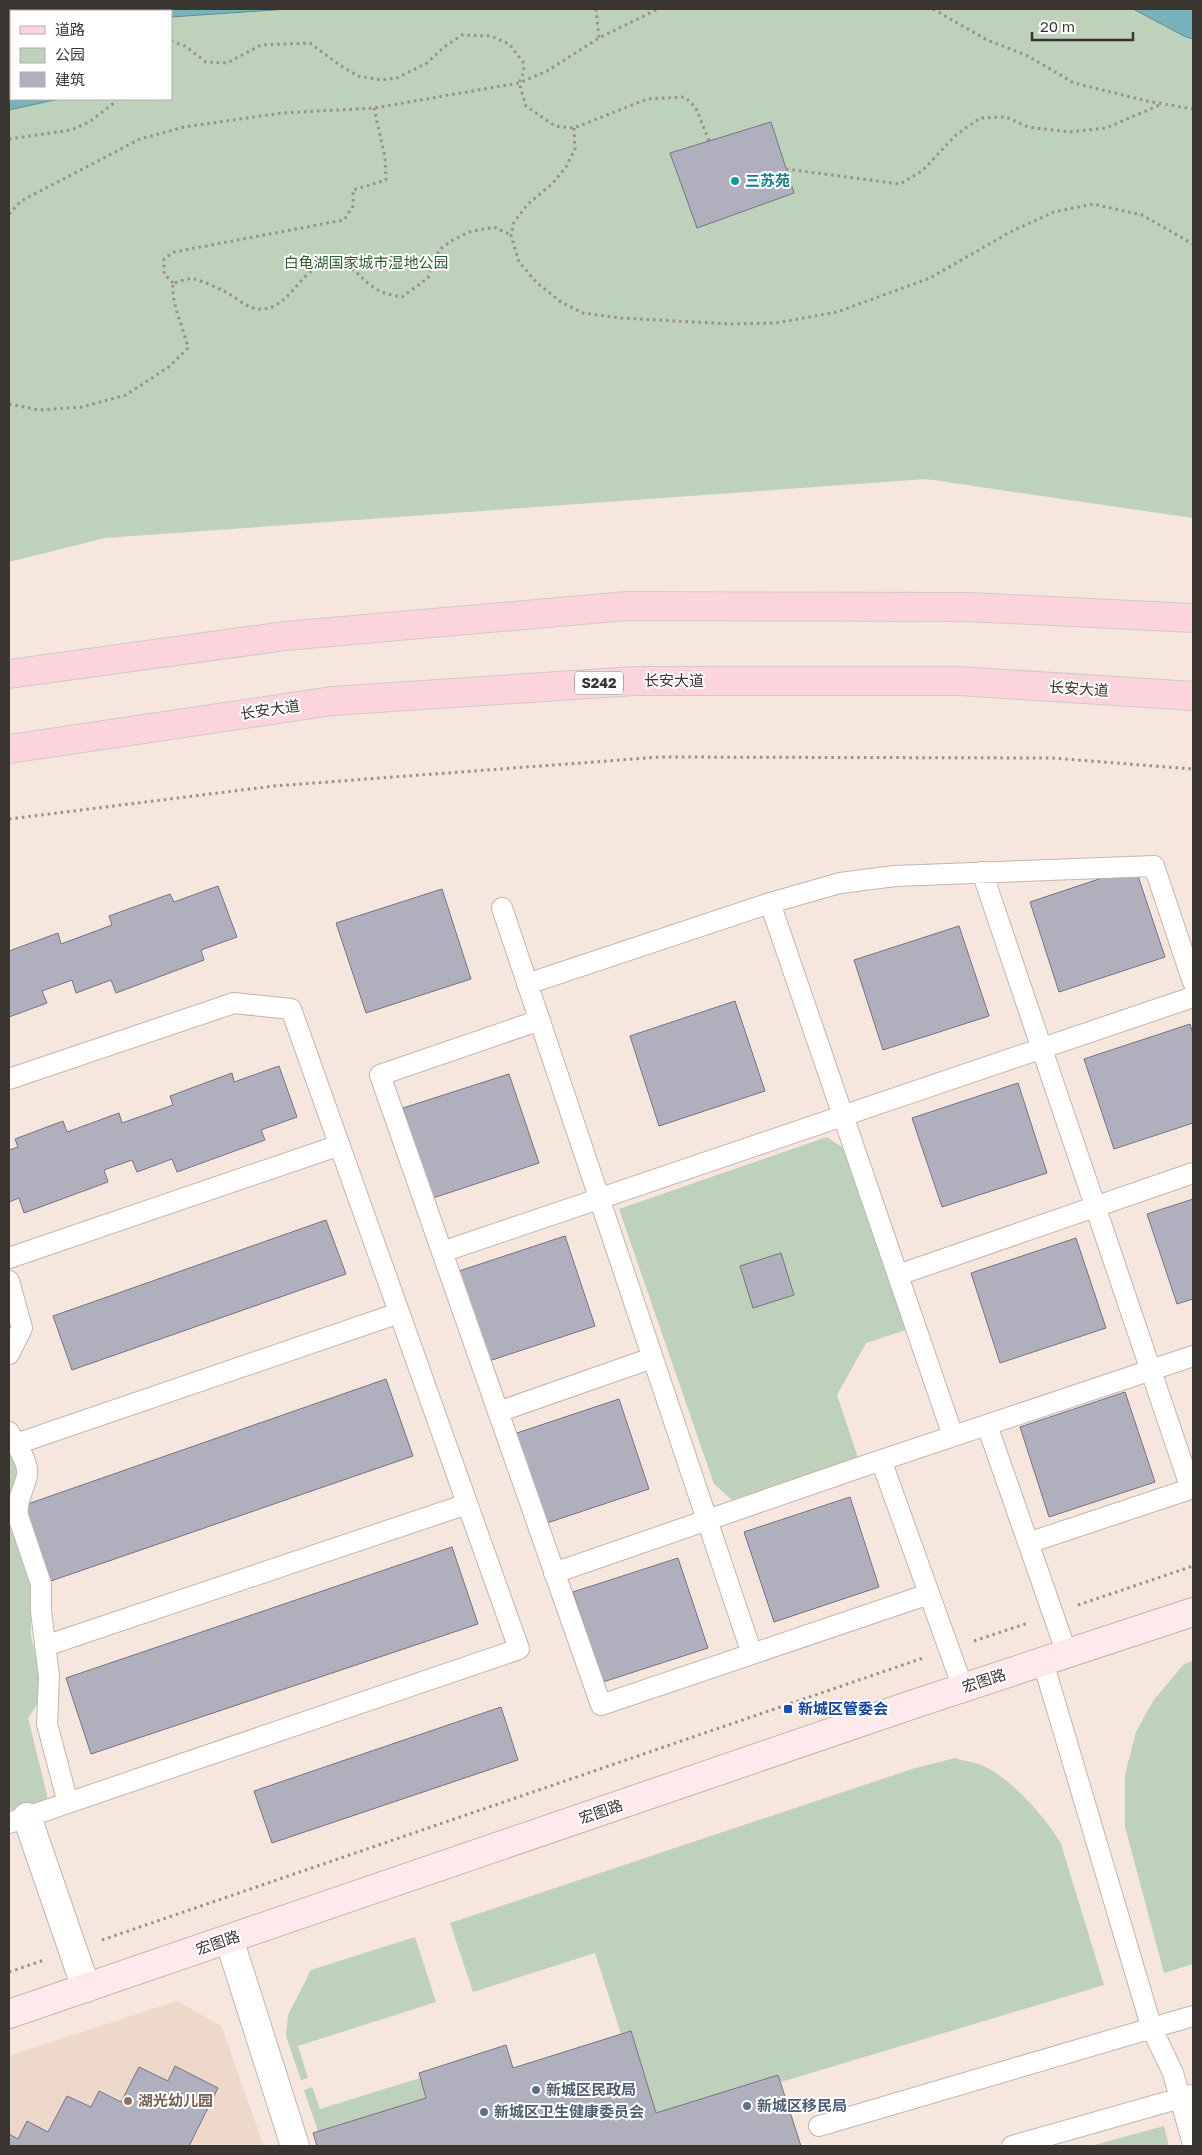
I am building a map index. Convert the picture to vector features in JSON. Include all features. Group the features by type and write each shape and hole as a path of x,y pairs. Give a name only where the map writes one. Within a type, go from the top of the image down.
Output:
{"main road":[{"path":"9,674 285,636 627,606 968,607 1193,618"},
{"name":"长安大道","path":"9,749 332,701 635,681 959,681 1193,696"}],"street":[{"name":"宏图路","path":"9,2014 963,1688 1193,1612"},
{"path":"14,1821 72,1950 86,1988"},
{"path":"229,1939 295,2146"}],"lane":[{"path":"527,984 770,903 840,884 895,876 1154,866 1193,982"},
{"path":"982,872 1150,1371 1192,1488 1028,1543"},
{"path":"770,903 953,1436"},
{"path":"502,908 752,1654"},
{"path":"442,1252 1193,997"},
{"path":"9,1079 234,1002 291,1009 519,1649 14,1821"},
{"path":"540,1020 380,1075 601,1706 929,1594"},
{"path":"9,1258 340,1145"},
{"path":"898,1275 1193,1173"},
{"path":"9,1281 22,1328 9,1354"},
{"path":"68,1803 47,1724 49,1676 41,1611 41,1584 16,1505 27,1473 12,1438 399,1313"},
{"path":"554,1573 882,1460 1193,1356"},
{"path":"498,1412 652,1358"},
{"path":"987,1425 1053,1614 1055,1658 1152,2029 1173,2073 1187,2096 1193,2144"},
{"path":"882,1460 963,1688"},
{"path":"45,1646 468,1504"},
{"path":"819,2126 1193,2016"},
{"path":"1012,2146 1187,2096"}],"path":[{"path":"596,9 600,38"},
{"path":"9,214 21,201 140,139 184,127 246,117 374,108 519,83 547,71 600,38 658,9"},
{"path":"933,9 987,40 1026,55 1074,83 1162,104 1193,109"},
{"path":"172,41 185,46 206,62 227,63 261,45 310,43 358,76 381,80 397,78 427,63 444,47 462,35 490,36 509,44 523,62 524,71 519,83 526,106 555,126 574,128 646,99 686,97 696,108 709,141"},
{"path":"9,138 71,130 89,122 114,103 115,100"},
{"path":"786,169 900,184 922,171 956,135 980,118 1006,117 1028,127 1070,132 1106,128 1162,104"},
{"path":"9,404 39,410 82,407 126,395 170,366 188,348 182,322 172,297 173,283 164,274 164,259 174,252 344,220 354,206 352,190 386,180 385,157 374,108"},
{"path":"574,128 575,148 566,167 553,183 528,204 514,222 511,235 519,262 536,282 561,302 583,313 621,318 731,324 776,323 837,312 930,278 1012,231 1054,212 1093,204 1142,215 1193,244"},
{"path":"173,283 192,278 227,293 246,305 259,309 279,304 306,276 320,265 335,263 356,270 370,285 386,294 402,297 428,278 439,250 451,241 469,232 494,227 511,235"},
{"path":"9,819 274,786 660,758 1051,758 1193,770"},
{"path":"9,1972 1193,1566"}],"shaded area":[{"name":"湖光幼儿园","path":"177,2001 221,2026 264,2146 9,2146 9,2056"}],"green space":[{"name":"白龟湖国家城市湿地公园","path":"9,9 1193,9 1193,518 926,479 105,538 9,562"},
{"path":"827,1137 853,1155 909,1329 866,1343 837,1395 858,1458 732,1500 714,1484 619,1209"},
{"path":"9,1453 16,1467 17,1480 9,1506"},
{"path":"9,1517 31,1583 31,1636 45,1693 28,1718 48,1799 13,1814 9,1804"},
{"path":"1193,1661 1193,1964 1164,1973 1125,1827 1125,1774 1136,1732 1153,1701 1184,1664"},
{"path":"955,1758 981,1765 1004,1779 1037,1810 1054,1833 1061,1844 1104,1985 781,2082 778,2075 656,2113 631,2031 621,2034 595,1953 473,1992 450,1923 912,1769"},
{"path":"415,1937 436,2002 298,2046 308,2078 301,2080 286,2036 288,2015 311,1970"},
{"path":"420,2078 426,2098 318,2131 304,2090 312,2087 320,2109"},
{"path":"1164,2126 1169,2146 1091,2146"}],"water":[{"path":"9,9 118,9 10,10 10,100 54,100 9,110"},
{"path":"289,9 172,17 172,10 164,10"},
{"path":"1133,9 1193,9 1193,39 1186,37"}],"building":[{"name":"三苏苑","path":"771,122 794,193 697,228 670,153"},
{"path":"1135,867 1165,957 1059,992 1030,902"},
{"path":"218,886 237,937 201,950 204,960 116,993 111,980 76,993 72,980 42,991 47,1003 9,1017 9,951 58,933 61,944 112,925 109,916 170,894 174,902"},
{"path":"442,889 471,979 366,1013 336,923"},
{"path":"959,926 989,1016 883,1050 854,960"},
{"path":"735,1001 765,1091 659,1126 630,1036"},
{"path":"1190,1024 1193,1034 1193,1123 1114,1149 1084,1059"},
{"path":"279,1066 297,1117 261,1130 265,1140 177,1172 172,1159 137,1172 132,1160 104,1170 108,1182 24,1213 19,1198 9,1202 9,1150 18,1147 15,1139 63,1121 67,1132 119,1113 122,1123 173,1105 170,1096 232,1073 234,1082"},
{"path":"509,1074 539,1163 433,1198 403,1108"},
{"path":"1018,1083 1047,1173 942,1207 912,1118"},
{"path":"1193,1199 1193,1299 1177,1304 1147,1214"},
{"path":"326,1220 346,1274 72,1370 53,1316"},
{"path":"565,1236 595,1326 489,1361 459,1271"},
{"path":"1076,1238 1106,1328 1000,1363 971,1273"},
{"path":"781,1253 794,1295 753,1308 740,1266"},
{"path":"386,1379 413,1456 48,1582 22,1506"},
{"path":"1125,1392 1155,1482 1049,1517 1020,1427"},
{"path":"619,1399 649,1489 544,1524 514,1434"},
{"path":"850,1497 879,1587 774,1622 744,1532"},
{"path":"452,1547 478,1624 91,1754 66,1678"},
{"path":"678,1558 708,1648 603,1682 573,1592"},
{"path":"501,1707 518,1760 272,1843 254,1791"},
{"name":"新城区民政局","path":"631,2031 656,2113 778,2075 801,2146 317,2146 313,2133 426,2098 419,2073 506,2045 513,2068"},
{"path":"175,2066 218,2088 189,2146 9,2146 9,2134 18,2139 27,2121 48,2132 67,2096 91,2107 99,2091 121,2102 139,2067 168,2081"}],"place":[{"name":"三苏苑","path":"735,181"},
{"name":"新城区管委会","path":"788,1709"},
{"name":"新城区民政局","path":"536,2090"},
{"name":"湖光幼儿园","path":"128,2101"},
{"name":"新城区移民局","path":"747,2106"},
{"name":"新城区卫生健康委员会","path":"484,2112"}]}
